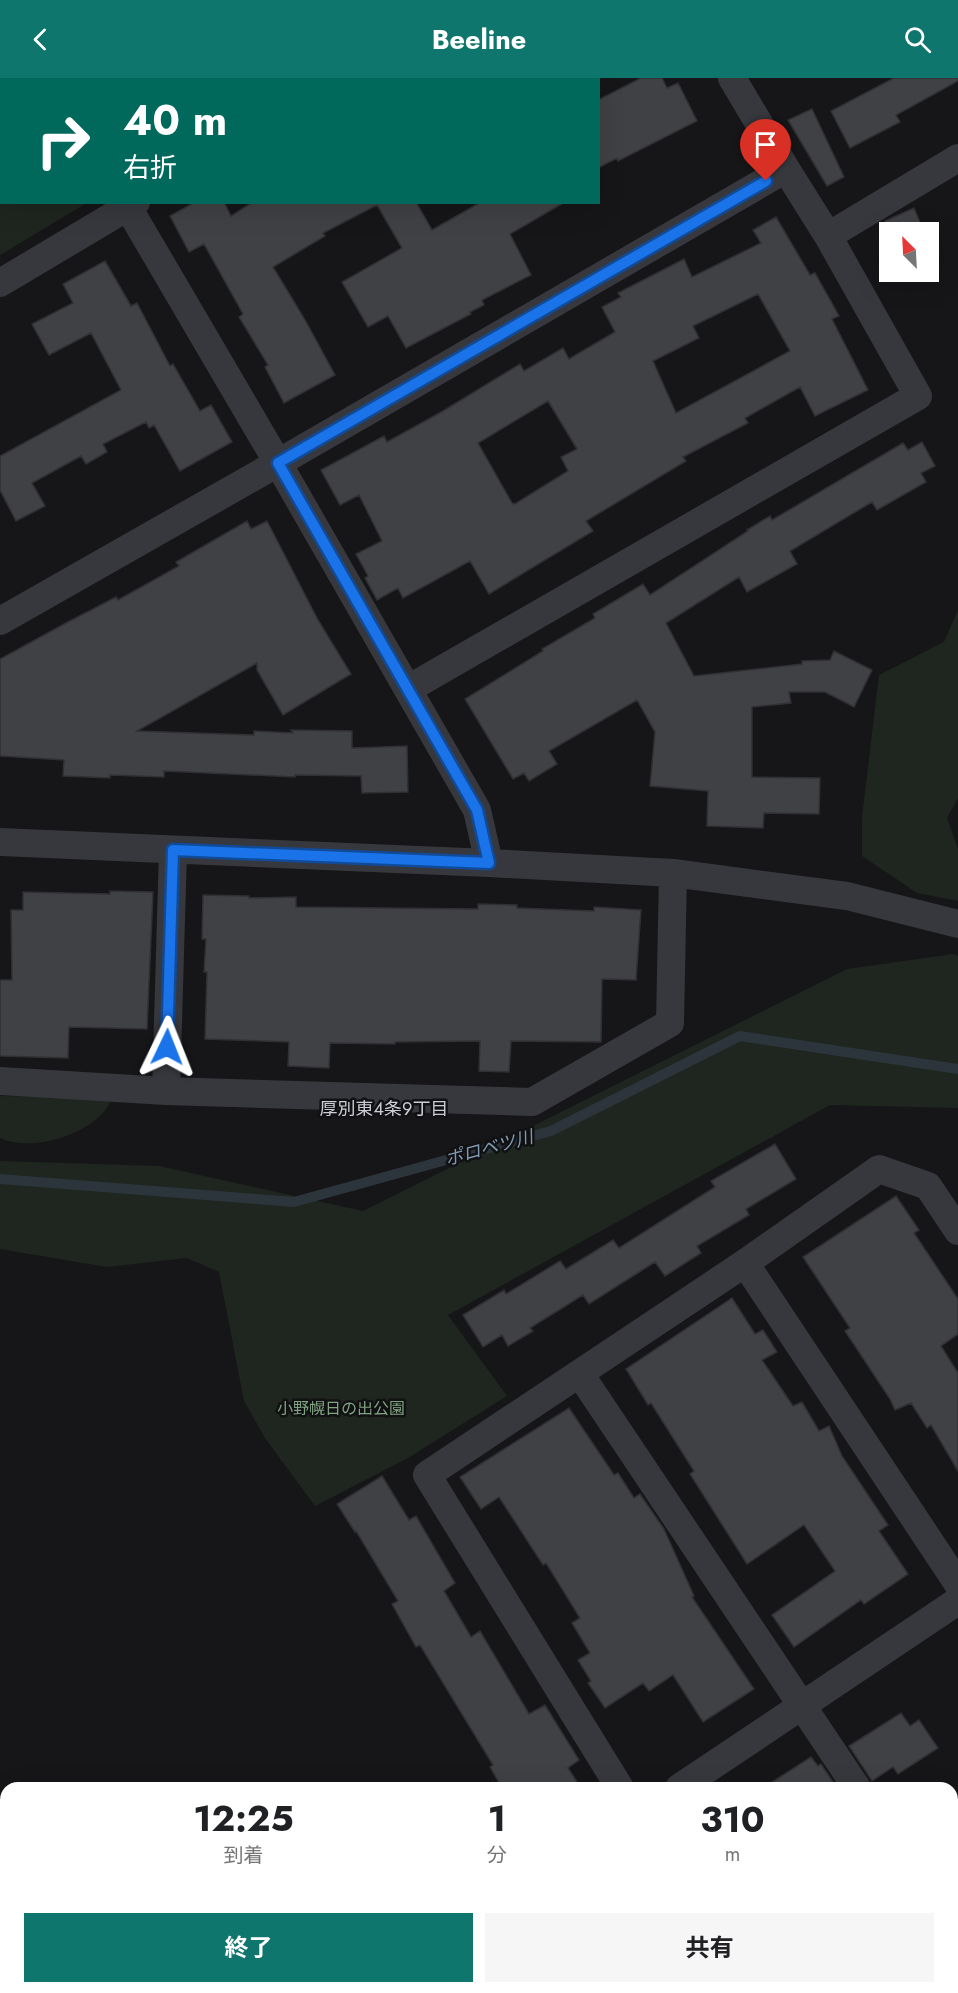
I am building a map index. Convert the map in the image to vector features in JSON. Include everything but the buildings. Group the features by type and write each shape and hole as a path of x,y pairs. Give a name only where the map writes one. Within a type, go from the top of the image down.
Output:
{"street":[{"path":"408,689 918,396 828,236 732,78"},
{"path":"828,236 958,158"},
{"path":"0,621 786,169"},
{"path":"0,283 130,204 477,810 489,863"},
{"path":"0,842 673,873 847,896 958,924"},
{"path":"166,1091 173,850"},
{"path":"0,1081 166,1091 532,1102 670,1023 673,873"},
{"path":"616,1782 427,1475 745,1263 879,1169 928,1186 958,1231"},
{"path":"745,1263 958,1584"},
{"path":"580,1374 853,1782"},
{"path":"688,1782 958,1601"}],"green space":[{"path":"0,204 85,204 0,255"},
{"path":"958,610 958,798 947,818 958,849 958,901 917,893 862,856 862,817 879,675 944,642"},
{"name":"小野幌日の出公園","path":"953,954 958,956 958,1108 830,1105 448,1315 507,1396 408,1458 315,1506 265,1438 244,1401 219,1272 187,1258 107,1267 0,1249 0,1161 159,1166 363,1211 847,969"},
{"path":"0,1096 113,1098 102,1114 81,1129 54,1140 25,1143 0,1138"}],"waterway":[{"name":"ポロベツ川","path":"0,1179 294,1202 551,1131 740,1036 958,1069"}],"district":[{"name":"厚別東4条9丁目","path":"384,1109"}],"route":[{"path":"167,1047 173,850 489,863 477,810 278,463 766,181"}]}
